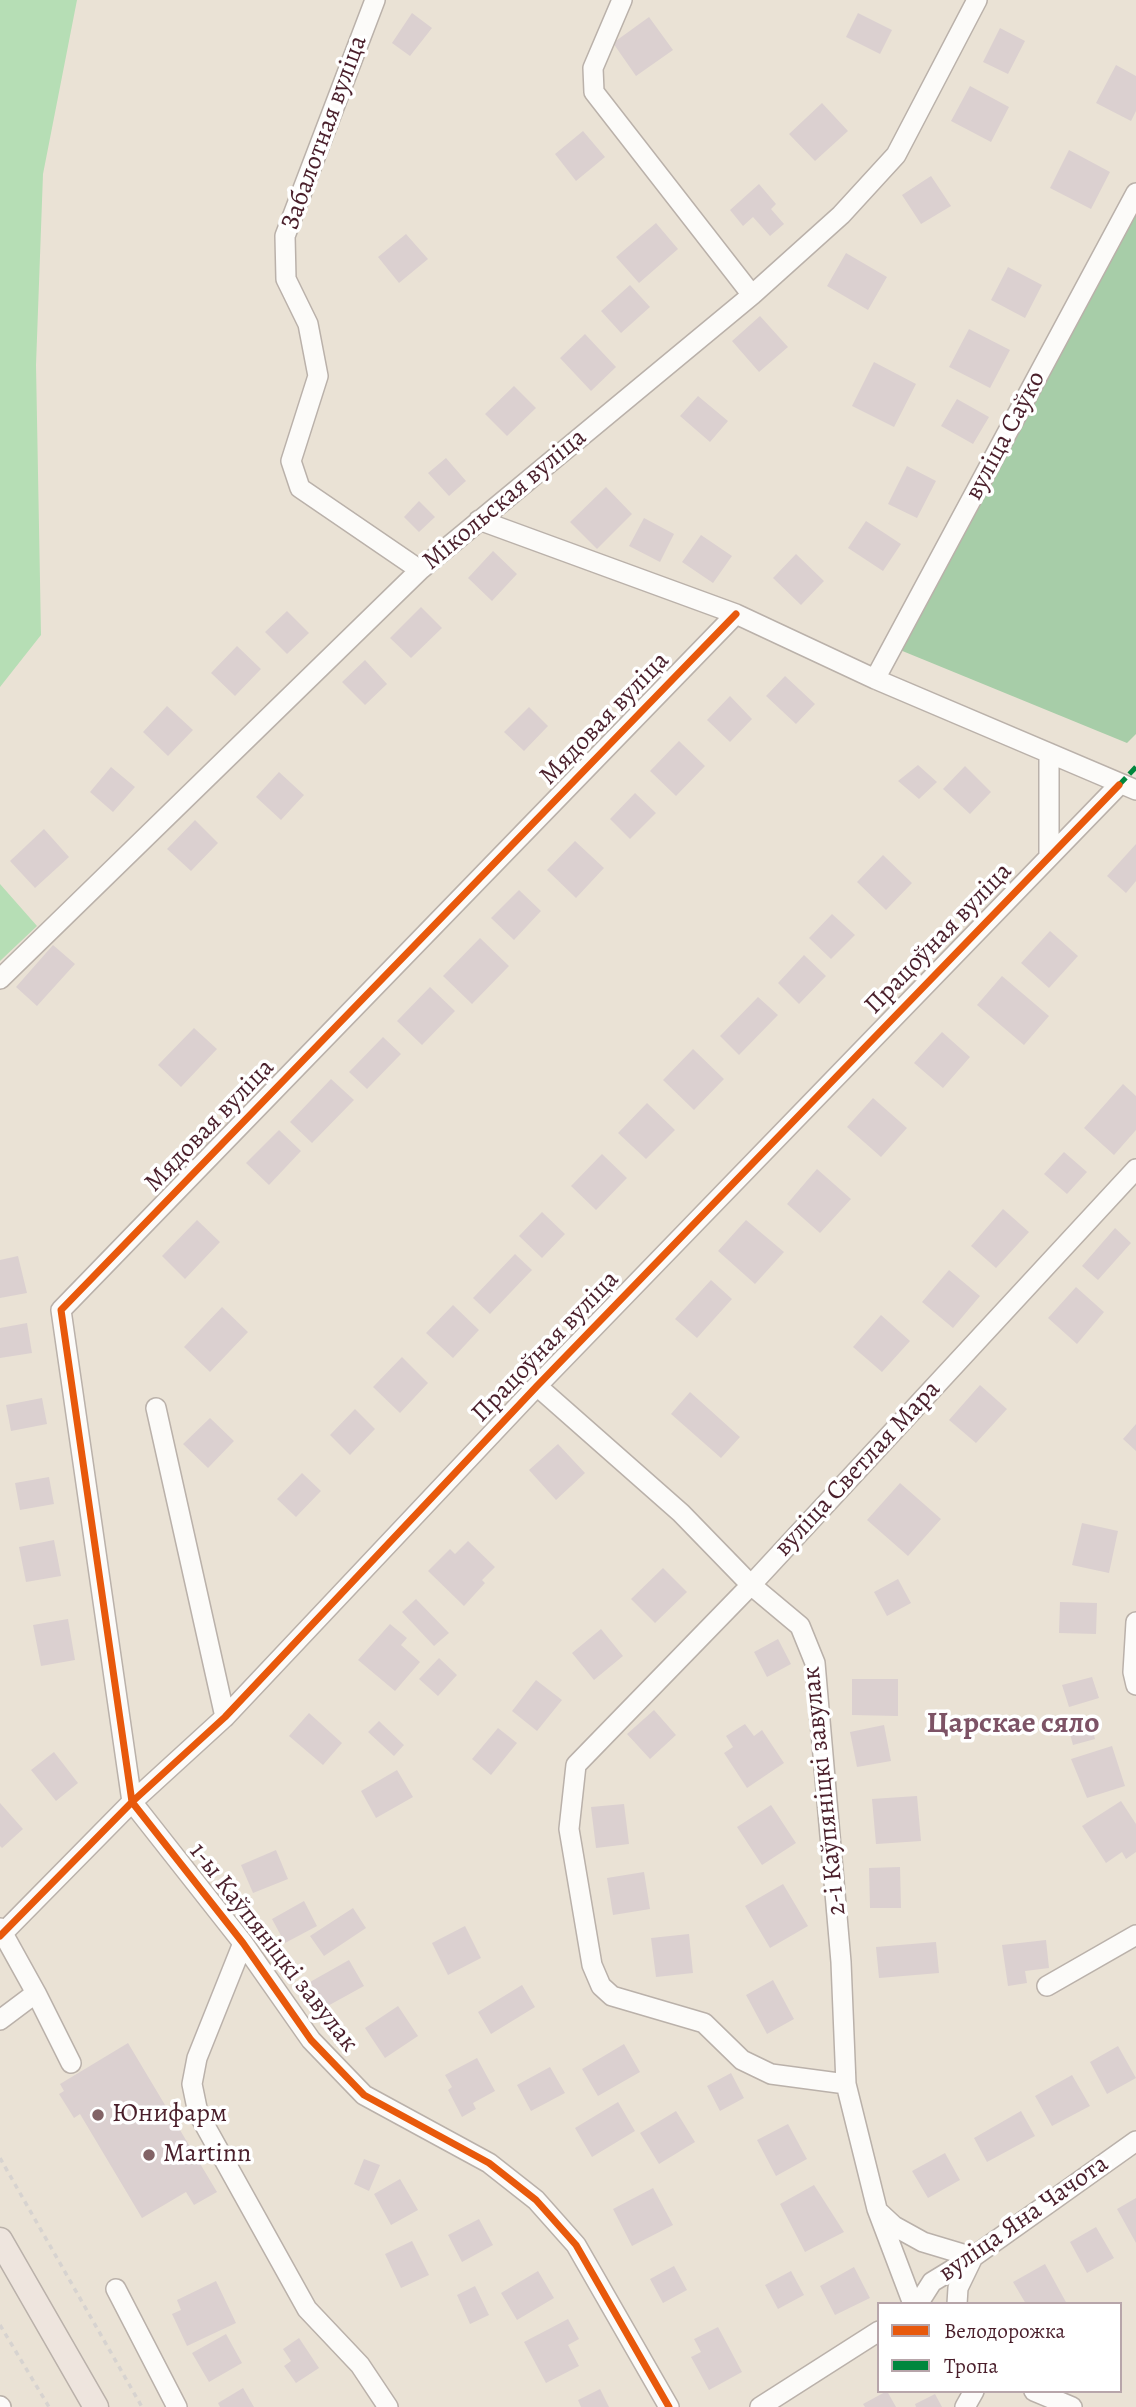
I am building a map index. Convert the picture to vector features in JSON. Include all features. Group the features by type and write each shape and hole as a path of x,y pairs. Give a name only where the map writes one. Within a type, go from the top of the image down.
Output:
{"main road":[{"path":"0,2240 91,2405"}],"street":[{"name":"Забалотная вуліца","path":"375,0 285,236 286,279 308,324 318,376 291,461 300,488 420,570"},
{"path":"622,0 593,68 594,92 752,295"},
{"name":"Мікольская вуліца","path":"0,979 420,570 752,295 841,215 896,155 977,0"},
{"name":"вуліца Саўко","path":"875,679 1136,193"},
{"path":"479,520 736,614 875,679 1127,788"},
{"name":"Мядовая вуліца","path":"132,1802 61,1310 736,614"},
{"name":"Працоўная вуліца","path":"1049,753 1049,855"},
{"name":"Працоўная вуліца","path":"1,1932 132,1802 225,1717 537,1386 1049,855 1127,788"},
{"name":"вуліца Светлая Мара","path":"846,2084 771,2074 742,2060 704,2023 612,1996 601,1986 592,1965 569,1829 576,1765 751,1585 1136,1169"},
{"name":"2-і Каўпяніцкі завулак","path":"537,1386 681,1513 751,1585 800,1626 815,1663 841,1962 846,2084 877,2209 914,2302"},
{"path":"156,1408 225,1717"},
{"path":"1136,1622 1133,1672 1136,1685"},
{"name":"1-ы Каўпяніцкі завулак","path":"132,1802 243,1943 312,2040 364,2095 489,2163 536,2200 576,2245 669,2407"},
{"path":"1,1932 36,1993 71,2063"},
{"path":"1047,1986 1136,1935"},
{"name":"1-ы Каўпяніцкі завулак","path":"243,1943 197,2058 192,2084 198,2113 307,2309 360,2365 388,2407"},
{"path":"0,2020 36,1993"},
{"name":"вуліца Яна Чачота","path":"917,2302 932,2282 973,2257 1136,2141"},
{"path":"877,2209 894,2226 923,2242 973,2257 958,2288 957,2302"},
{"path":"116,2289 177,2407"},
{"path":"760,2407 877,2332"},
{"path":"1039,2393 1072,2407"}],"path":[{"path":"0,2158 142,2407"},
{"path":"0,2325 49,2407"}],"green space":[{"path":"0,0 77,0 43,174 36,365 41,635 0,687"},
{"path":"1136,214 1136,734 1127,743 900,650"},
{"path":"0,884 37,926 0,961"}],"building":[{"path":"412,13 432,28 410,56 392,43"},
{"path":"858,13 892,30 880,54 846,37"},
{"path":"649,17 673,50 636,76 613,43"},
{"path":"1000,28 1025,41 1008,74 983,62"},
{"path":"1116,65 1136,76 1136,111 1131,121 1096,103"},
{"path":"970,86 1009,107 991,142 951,121"},
{"path":"822,103 848,131 815,161 789,134"},
{"path":"583,131 605,157 576,181 555,154"},
{"path":"1069,150 1110,172 1091,209 1050,188"},
{"path":"931,176 951,206 921,224 902,195"},
{"path":"759,184 776,204 771,209 784,224 770,236 753,217 743,226 730,210"},
{"path":"656,223 678,249 639,283 616,257"},
{"path":"406,234 428,259 399,283 378,257"},
{"path":"846,253 887,277 868,310 827,286"},
{"path":"1008,267 1042,285 1025,318 991,300"},
{"path":"630,285 650,307 621,333 601,311"},
{"path":"760,316 788,347 759,372 732,341"},
{"path":"969,329 1010,350 990,388 949,367"},
{"path":"585,334 616,367 591,391 560,358"},
{"path":"874,362 916,384 894,427 852,406"},
{"path":"514,386 536,408 507,436 485,414"},
{"path":"698,396 728,421 710,442 680,416"},
{"path":"957,399 989,417 973,444 941,426"},
{"path":"446,458 466,481 449,496 428,473"},
{"path":"907,466 936,481 917,518 888,504"},
{"path":"606,487 632,514 597,549 570,522"},
{"path":"419,501 435,517 419,532 404,517"},
{"path":"644,518 674,534 660,562 629,546"},
{"path":"866,521 901,544 883,571 848,548"},
{"path":"701,535 732,556 713,583 682,562"},
{"path":"493,551 517,574 492,601 468,578"},
{"path":"796,554 824,581 801,605 773,578"},
{"path":"421,607 442,628 411,658 390,638"},
{"path":"287,611 309,633 287,654 265,632"},
{"path":"237,646 261,669 235,696 211,673"},
{"path":"365,660 387,684 365,705 342,682"},
{"path":"785,676 815,704 796,724 766,696"},
{"path":"730,696 752,719 730,742 707,720"},
{"path":"167,706 193,730 168,756 143,732"},
{"path":"529,707 548,726 524,751 504,732"},
{"path":"679,741 705,766 676,796 650,771"},
{"path":"918,765 937,782 919,799 898,781"},
{"path":"965,766 991,792 970,814 943,789"},
{"path":"111,767 135,787 113,812 90,792"},
{"path":"279,772 304,795 281,820 256,797"},
{"path":"635,793 656,813 630,839 610,819"},
{"path":"195,820 218,843 191,871 167,849"},
{"path":"44,829 69,857 35,888 10,861"},
{"path":"575,841 604,868 576,898 547,870"},
{"path":"1136,844 1136,881 1126,893 1107,876"},
{"path":"883,855 912,883 886,910 857,882"},
{"path":"519,890 541,911 514,940 491,918"},
{"path":"832,914 855,935 831,959 809,938"},
{"path":"1050,931 1078,956 1049,988 1021,963"},
{"path":"480,938 509,966 472,1004 443,976"},
{"path":"53,945 75,964 37,1006 16,987"},
{"path":"804,955 826,976 799,1004 778,983"},
{"path":"1002,976 1049,1016 1024,1045 977,1005"},
{"path":"430,987 455,1011 422,1045 397,1021"},
{"path":"758,997 778,1015 739,1055 720,1036"},
{"path":"194,1028 217,1049 181,1087 158,1065"},
{"path":"942,1032 970,1057 943,1088 914,1063"},
{"path":"383,1037 401,1054 367,1089 349,1072"},
{"path":"693,1049 724,1079 694,1110 663,1080"},
{"path":"331,1079 354,1100 312,1143 290,1122"},
{"path":"1123,1084 1136,1096 1136,1130 1114,1155 1084,1128"},
{"path":"873,1098 907,1128 881,1157 847,1127"},
{"path":"647,1103 675,1130 646,1159 618,1133"},
{"path":"279,1130 301,1151 269,1185 246,1163"},
{"path":"1064,1152 1087,1172 1067,1194 1044,1174"},
{"path":"602,1154 627,1178 596,1210 571,1186"},
{"path":"817,1169 851,1199 820,1233 787,1204"},
{"path":"1003,1209 1029,1232 996,1268 971,1246"},
{"path":"542,1212 565,1234 542,1258 519,1236"},
{"path":"197,1220 220,1242 185,1279 162,1256"},
{"path":"746,1220 784,1252 755,1284 718,1251"},
{"path":"1115,1228 1131,1243 1098,1280 1082,1266"},
{"path":"515,1254 532,1270 490,1314 473,1298"},
{"path":"18,1256 27,1293 0,1298 0,1260"},
{"path":"949,1270 980,1296 953,1328 922,1302"},
{"path":"711,1280 732,1299 697,1338 675,1319"},
{"path":"1076,1287 1104,1312 1077,1344 1048,1318"},
{"path":"453,1305 479,1330 453,1358 426,1333"},
{"path":"222,1307 248,1332 210,1372 184,1347"},
{"path":"881,1315 910,1341 882,1372 853,1347"},
{"path":"27,1323 32,1353 0,1358 0,1328"},
{"path":"402,1357 428,1383 400,1413 373,1387"},
{"path":"980,1385 1007,1409 976,1443 949,1420"},
{"path":"690,1392 740,1437 721,1458 671,1414"},
{"path":"42,1398 47,1424 11,1431 6,1405"},
{"path":"355,1409 375,1429 350,1455 330,1435"},
{"path":"210,1418 234,1441 208,1468 183,1444"},
{"path":"1136,1424 1136,1451 1123,1439"},
{"path":"558,1444 585,1473 556,1500 529,1470"},
{"path":"302,1473 321,1491 296,1517 277,1499"},
{"path":"49,1477 54,1504 20,1510 15,1483"},
{"path":"900,1483 941,1519 908,1556 867,1520"},
{"path":"1082,1523 1118,1531 1109,1573 1072,1565"},
{"path":"54,1540 61,1576 26,1582 19,1547"},
{"path":"468,1541 495,1567 482,1580 485,1583 464,1606 428,1571 450,1549 455,1554"},
{"path":"663,1568 687,1592 655,1623 631,1599"},
{"path":"898,1579 911,1603 887,1616 874,1592"},
{"path":"416,1599 449,1633 434,1646 402,1612"},
{"path":"1060,1602 1097,1603 1096,1634 1059,1633"},
{"path":"68,1619 75,1660 41,1666 33,1625"},
{"path":"390,1624 407,1638 401,1645 420,1662 395,1691 358,1660"},
{"path":"601,1629 623,1656 594,1680 572,1653"},
{"path":"778,1639 791,1664 767,1677 754,1652"},
{"path":"439,1658 457,1675 438,1696 419,1679"},
{"path":"1092,1677 1099,1698 1069,1707 1062,1685"},
{"path":"852,1679 898,1679 898,1716 852,1715"},
{"path":"536,1680 562,1700 537,1731 512,1711"},
{"path":"654,1710 676,1735 650,1759 627,1734"},
{"path":"309,1713 342,1743 323,1765 289,1736"},
{"path":"1089,1717 1095,1739 1073,1745 1067,1723"},
{"path":"379,1721 404,1745 394,1756 368,1732"},
{"path":"745,1724 754,1736 762,1730 784,1763 747,1788 724,1753 733,1747 726,1736"},
{"path":"884,1725 891,1761 857,1767 850,1732"},
{"path":"498,1728 517,1743 491,1775 472,1759"},
{"path":"1112,1746 1125,1786 1087,1798 1071,1759"},
{"path":"54,1752 78,1783 56,1801 31,1770"},
{"path":"397,1770 413,1797 376,1818 361,1791"},
{"path":"917,1796 921,1841 876,1844 872,1799"},
{"path":"1121,1801 1136,1824 1136,1852 1126,1859 1122,1852 1106,1863 1082,1826"},
{"path":"0,1803 23,1829 2,1848 0,1846"},
{"path":"624,1804 629,1844 596,1848 591,1807"},
{"path":"771,1805 796,1843 762,1865 737,1827"},
{"path":"276,1850 288,1879 253,1893 241,1865"},
{"path":"900,1867 901,1908 870,1908 869,1868"},
{"path":"644,1872 650,1909 613,1915 607,1878"},
{"path":"783,1884 808,1926 770,1948 745,1906"},
{"path":"304,1901 317,1926 285,1943 272,1919"},
{"path":"353,1908 366,1928 324,1956 310,1936"},
{"path":"465,1926 481,1958 448,1975 432,1943"},
{"path":"689,1934 693,1973 656,1977 651,1938"},
{"path":"1046,1940 1049,1968 1025,1971 1027,1983 1008,1986 1002,1945"},
{"path":"936,1942 939,1973 879,1978 876,1947"},
{"path":"349,1960 364,1986 324,2008 310,1982"},
{"path":"773,1980 794,2019 767,2034 746,1995"},
{"path":"522,1985 535,2007 491,2034 478,2012"},
{"path":"398,2006 418,2036 385,2058 365,2028"},
{"name":"Martinn","path":"128,2043 217,2192 194,2205 186,2192 142,2218 80,2114 74,2118 59,2094 64,2091 60,2084"},
{"path":"624,2044 640,2072 598,2096 582,2069"},
{"path":"1118,2046 1136,2078 1107,2094 1090,2062"},
{"path":"477,2058 495,2091 473,2103 476,2109 462,2117 448,2090 452,2087 445,2075"},
{"path":"550,2067 565,2093 531,2111 517,2085"},
{"path":"731,2073 744,2098 720,2111 707,2086"},
{"path":"1072,2075 1090,2106 1052,2126 1035,2096"},
{"path":"618,2102 635,2131 592,2157 575,2128"},
{"path":"676,2111 695,2142 659,2164 640,2133"},
{"path":"1021,2111 1035,2136 987,2162 974,2138"},
{"path":"788,2124 807,2159 776,2176 757,2140"},
{"path":"945,2153 960,2180 928,2198 912,2171"},
{"path":"364,2159 380,2165 369,2191 354,2184"},
{"path":"400,2179 418,2210 391,2225 374,2194"},
{"path":"814,2185 844,2232 805,2252 780,2204"},
{"path":"653,2188 673,2225 632,2246 613,2209"},
{"path":"1136,2198 1136,2243 1117,2209"},
{"path":"479,2219 493,2245 462,2262 448,2235"},
{"path":"1096,2227 1114,2258 1087,2273 1070,2242"},
{"path":"412,2241 429,2275 401,2288 385,2254"},
{"path":"1045,2264 1066,2302 1025,2302 1013,2282"},
{"path":"674,2266 687,2290 663,2303 650,2279"},
{"path":"854,2267 870,2298 835,2315 820,2286"},
{"path":"538,2271 554,2298 517,2320 501,2293"},
{"path":"791,2271 804,2295 778,2309 765,2285"},
{"path":"216,2281 236,2323 187,2346 172,2314 181,2310 177,2300"},
{"path":"475,2286 489,2315 470,2324 457,2295"},
{"path":"568,2319 579,2339 568,2345 579,2366 546,2383 524,2342"},
{"path":"718,2327 742,2372 709,2390 691,2357 701,2352 694,2339"},
{"path":"226,2334 242,2363 209,2382 192,2353"},
{"path":"299,2338 319,2368 296,2383 284,2366 291,2361 283,2349"},
{"path":"243,2388 254,2407 220,2407 218,2403"},
{"path":"600,2389 609,2407 581,2407 578,2400"},
{"path":"888,2393 896,2407 865,2407 863,2404"},
{"path":"935,2394 942,2407 916,2407 915,2404"}],"marked path":[{"path":"1119,785 1136,767"}],"cycle path":[{"path":"669,2407 576,2245 536,2200 489,2163 364,2095 311,2040 243,1943 132,1802 61,1310 736,614"},
{"path":"0,1936 132,1802 225,1717 537,1386 1119,785"}],"place":[{"name":"Юнифарм","path":"98,2115"},
{"name":"Martinn","path":"149,2155"}],"district":[{"name":"Царскае сяло","path":"1013,1725"}]}
